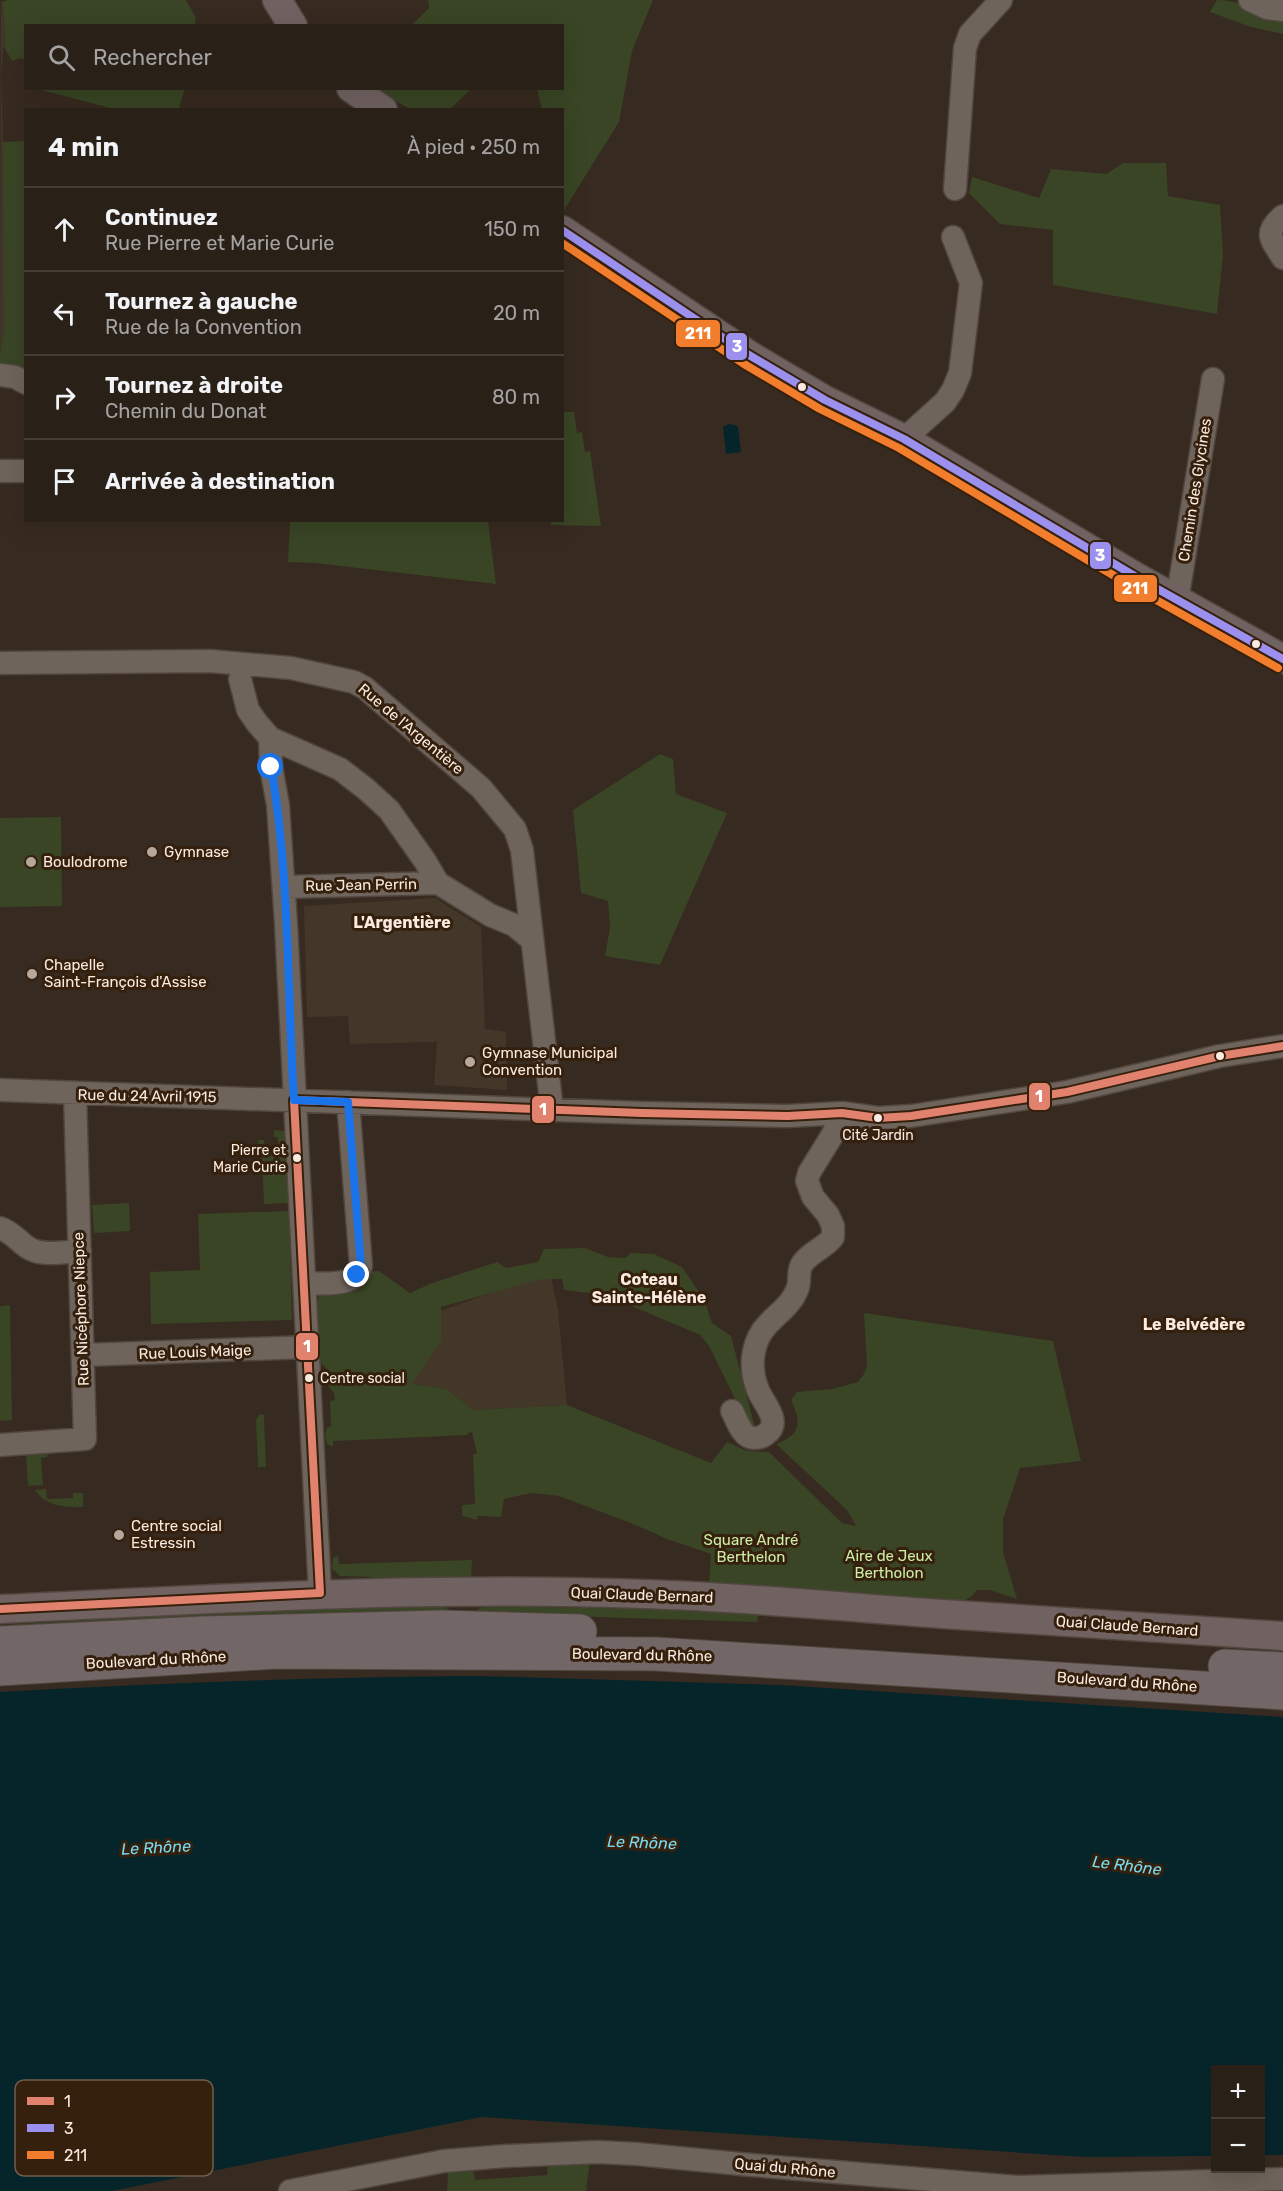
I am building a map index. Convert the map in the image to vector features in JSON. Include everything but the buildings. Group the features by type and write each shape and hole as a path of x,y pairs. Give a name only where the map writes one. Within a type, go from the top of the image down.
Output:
{"highway":[{"name":"Boulevard du Rhône","path":"0,1643 203,1633 441,1627 811,1641 1283,1669"},
{"name":"Boulevard du Rhône","path":"0,1669 277,1652 656,1654 1283,1693"}],"main road":[{"path":"277,0 292,24"},
{"path":"354,90 380,108"},
{"path":"564,231 749,355 825,400 904,440 1177,601 1283,659"},
{"name":"Quai Claude Bernard","path":"0,1609 320,1593 573,1592 646,1594 1283,1636"}],"street":[{"path":"955,189 965,48 970,34 1001,0"},
{"path":"1250,0 1268,8 1283,10"},
{"path":"1283,216 1270,230 1270,238 1283,258"},
{"path":"904,440 945,402 960,373 971,283 953,237"},
{"path":"0,375 15,377 24,382"},
{"name":"Chemin des Glycines","path":"1177,601 1213,379"},
{"path":"0,471 24,471"},
{"name":"Rue de l'Argentière","path":"0,663 210,661 291,668 354,682 365,688 481,788 515,829 522,850 552,1110"},
{"path":"240,679 248,710 270,738 340,769 366,789 388,810 438,883 490,915 514,925 531,939"},
{"path":"270,738 284,887 320,1593"},
{"name":"Rue Jean Perrin","path":"284,887 438,883"},
{"name":"Rue du 24 Avril 1915","path":"0,1090 552,1110 788,1116 842,1113 878,1118 911,1116 1068,1092 1220,1056 1283,1046"},
{"name":"Rue Nicéphore Niepce","path":"0,1444 85,1440 75,1094"},
{"path":"305,1283 345,1281 360,1272 348,1102"},
{"path":"732,1411 745,1435 751,1439 760,1438 771,1428 773,1422 770,1412 758,1392 755,1381 753,1358 760,1335 767,1323 786,1306 798,1290 802,1264 833,1238 833,1227 828,1215 813,1197 807,1181 809,1173 833,1134 842,1113"},
{"path":"0,1228 12,1232 29,1249 40,1252 80,1251"},
{"name":"Rue Louis Maige","path":"84,1355 307,1347"},
{"name":"Quai du Rhône","path":"290,2191 444,2161 598,2152 1018,2187 1283,2179"}],"shaded area":[{"path":"1,0 5,31 1,75 4,173 4,328 0,354"},
{"path":"435,898 481,927 485,1029 506,1032 507,1090 434,1085 437,1042 350,1044 348,1016 307,1017 304,906"},
{"path":"551,1277 558,1310 567,1405 474,1410 446,1389 412,1384 440,1341 440,1311 528,1280"}],"green space":[{"path":"8,0 186,0 196,18 195,24 24,24 24,59 12,61 4,47 2,2"},
{"path":"428,0 653,0 632,51 619,122 564,210 564,108 542,108 537,90 564,90 564,24 413,24 429,8"},
{"path":"1217,0 1242,4 1283,18 1283,34 1251,27 1210,12"},
{"path":"42,90 185,90 179,108 110,108"},
{"path":"376,90 470,90 451,108 408,108"},
{"path":"24,141 24,379 0,369 4,328 3,142"},
{"path":"1123,163 1166,163 1168,196 1220,205 1223,255 1217,314 1053,285 1053,230 1000,224 969,193 972,177 1039,198 1051,169 1106,174"},
{"path":"564,412 574,412 577,433 582,432 585,452 590,451 601,526 551,525 551,522 564,522"},
{"path":"290,522 488,522 496,584 315,563 288,562"},
{"path":"660,754 673,759 676,794 727,813 660,965 605,956 610,928 608,901 581,893 573,810"},
{"name":"Boulodrome","path":"61,817 62,906 0,907 0,818"},
{"path":"274,1130 284,1131 288,1203 264,1204 262,1156 259,1155 258,1140 264,1140 265,1150 278,1149 278,1137 274,1137"},
{"path":"129,1203 130,1231 94,1233 92,1205"},
{"path":"289,1211 292,1320 151,1324 150,1272 200,1270 198,1214"},
{"path":"585,1248 608,1257 625,1258 631,1253 654,1254 682,1267 704,1299 712,1323 731,1336 754,1424 752,1426 747,1423 709,1346 700,1335 606,1295 564,1290 562,1279 541,1279 441,1307 441,1341 412,1384 446,1389 474,1410 567,1405 711,1463 727,1442 747,1451 769,1452 842,1523 856,1526 847,1510 776,1444 795,1432 798,1422 791,1400 797,1392 832,1389 858,1382 864,1374 867,1366 864,1313 1053,1341 1081,1461 1020,1468 1003,1519 1003,1552 1017,1599 990,1590 977,1590 962,1602 709,1584 711,1554 559,1496 531,1493 504,1499 501,1517 478,1516 477,1520 462,1516 462,1505 475,1504 473,1454 477,1454 472,1432 468,1435 333,1441 333,1447 327,1444 325,1435 327,1428 331,1426 330,1401 335,1400 334,1393 329,1387 328,1370 321,1363 317,1302 319,1296 368,1272 379,1271 410,1293 432,1283 497,1262 506,1268 538,1262 544,1249"},
{"path":"10,1305 12,1420 0,1421 0,1306"},
{"path":"260,1414 264,1415 266,1467 258,1467 256,1420"},
{"path":"47,1453 48,1457 41,1458 43,1485 28,1486 26,1454"},
{"path":"46,1489 47,1499 73,1498 73,1493 83,1493 83,1507 50,1503 35,1490"},
{"path":"338,1556 339,1564 472,1560 471,1580 386,1583 372,1577 340,1576 332,1569 333,1558"},
{"path":"445,1606 450,1612 473,1612 484,1606 654,1609 758,1615 757,1622 531,1615 0,1630 0,1625 111,1619"},
{"path":"590,2161 586,2191 447,2191 448,2172 473,2169 475,2180 547,2175 548,2164"}],"water":[{"path":"729,424 738,426 741,452 726,454 723,427"},
{"name":"Le Rhône","path":"479,1676 779,1685 1283,1717 1283,2155 1265,2155 1265,2065 1211,2065 1211,2156 1085,2157 482,2117 213,2171 213,2080 15,2080 15,2176 187,2176 112,2191 0,2191 0,1692 240,1681"}],"transit line":[{"name":"3","path":"564,231 749,355 825,400 904,439 1138,578 1283,659"},
{"name":"211","path":"564,244 744,364 820,409 899,448 1133,587 1278,668"},
{"name":"1","path":"294,1100 642,1113 788,1116 842,1113 878,1118 911,1116 1067,1092 1220,1056 1283,1046"},
{"name":"1","path":"294,1100 320,1593"},
{"name":"1","path":"0,1609 320,1593"}],"place":[{"name":"Gymnase","path":"152,852"},
{"name":"Boulodrome","path":"31,862"},
{"name":"Chapelle Saint-François d'Assise","path":"32,974"},
{"name":"Gymnase Municipal Convention","path":"470,1062"},
{"name":"Cité Jardin","path":"878,1118"},
{"name":"Pierre et Marie Curie","path":"297,1158"},
{"name":"Centre social","path":"309,1378"},
{"name":"Centre social Estressin","path":"119,1535"}],"district":[{"name":"L'Argentière","path":"402,922"},
{"name":"Coteau Sainte-Hélène","path":"649,1288"},
{"name":"Le Belvédère","path":"1194,1324"}],"route":[{"path":"271,767 278,805 294,1100 348,1102 361,1266 357,1275"}],"park label":[{"name":"Square André Berthelon","path":"751,1548"},
{"name":"Aire de Jeux Bertholon","path":"889,1564"}]}
